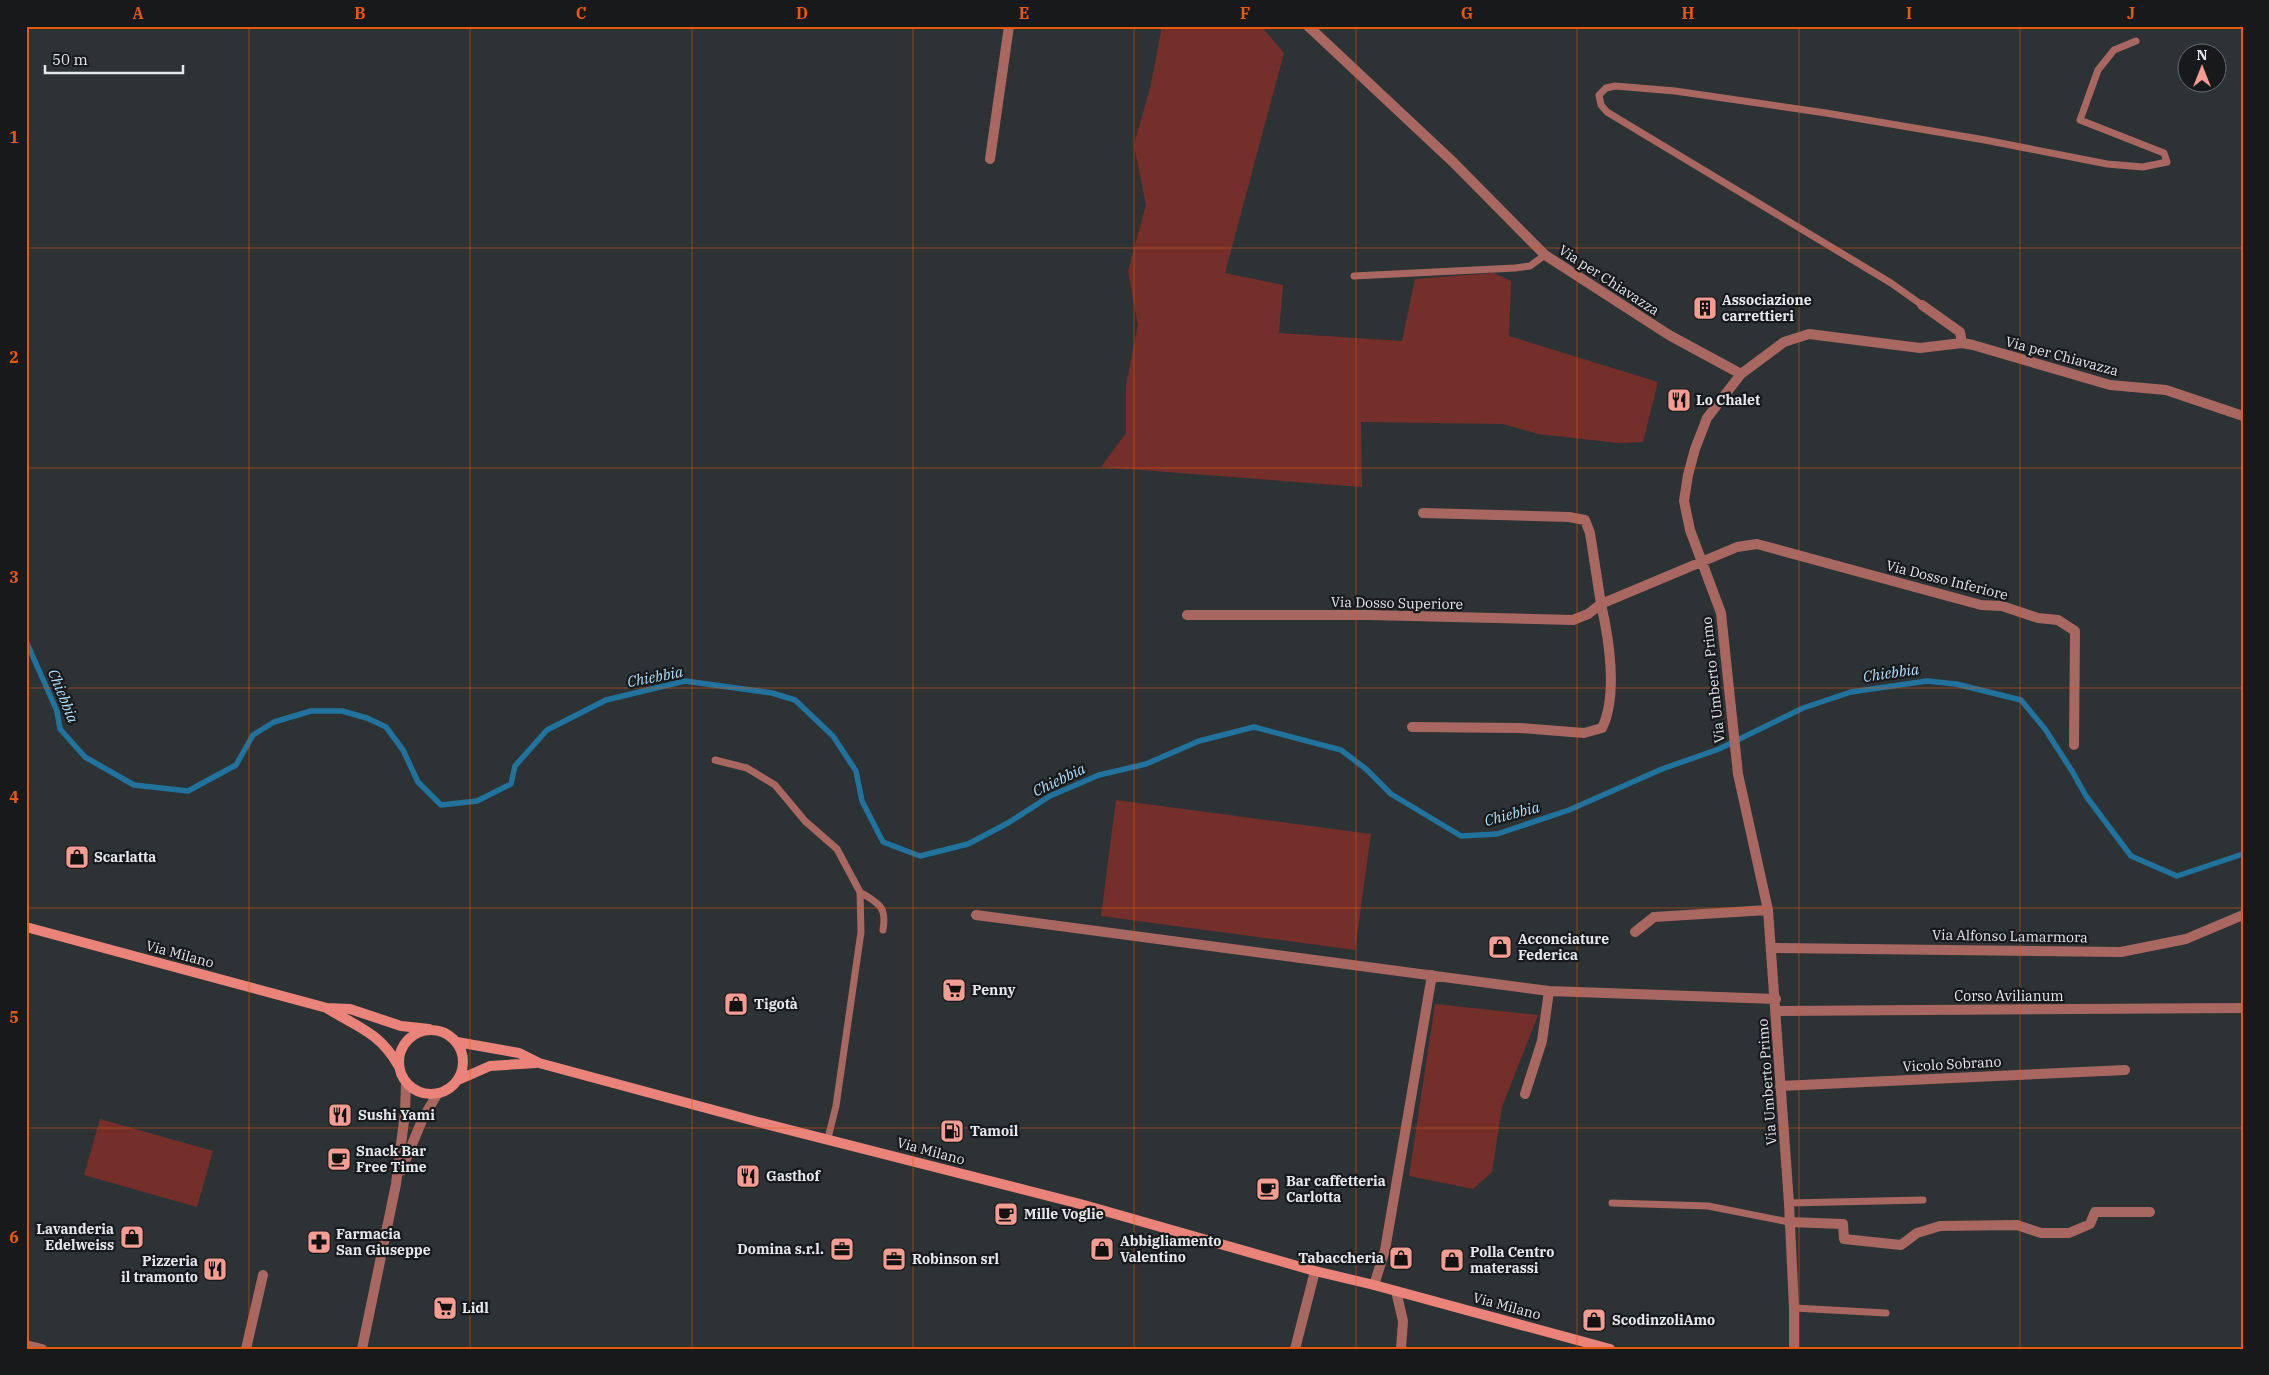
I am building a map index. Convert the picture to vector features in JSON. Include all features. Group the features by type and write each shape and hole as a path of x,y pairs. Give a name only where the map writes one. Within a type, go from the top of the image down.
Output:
{"main road":[{"name":"Via Milano","path":"26,927 327,1008 350,1009 401,1026 439,1030 449,1034 457,1042 519,1053 539,1063 758,1122 828,1138 1084,1205 1315,1271 1374,1285 1610,1349"},
{"name":"Via Milano","path":"327,1008 378,1038 390,1050 406,1083"},
{"path":"398,1065 399,1054 409,1037 418,1031 429,1029"},
{"path":"457,1042 462,1051 464,1061 458,1080"},
{"name":"Via Milano","path":"438,1093 446,1091 458,1080 490,1066 539,1063"},
{"path":"406,1083 421,1093 438,1093"}],"street":[{"path":"990,159 1009,26"},
{"name":"Via per Chiavazza","path":"1308,26 1453,162 1546,255 1669,335 1741,374 1784,342 1809,334 1920,348 1962,343 2110,385 2166,390 2243,416"},
{"path":"1922,306 1960,332 1962,343"},
{"name":"Via Umberto Primo","path":"1741,374 1707,418 1695,449 1684,501 1690,530 1721,613 1725,634 1730,717 1738,774 1768,910 1776,999 1780,1086 1789,1203 1794,1349"},
{"path":"1412,727 1520,728 1584,732 1602,728 1608,716 1610,685 1608,634 1601,604 1590,533 1585,520 1569,517 1423,513"},
{"name":"Via Dosso Inferiore","path":"1701,563 1737,547 1757,544 1981,605 2002,606 2038,618 2058,620 2075,632 2074,745"},
{"name":"Via Dosso Superiore","path":"1187,615 1369,615 1573,620 1588,614 1601,604 1701,563"},
{"path":"1635,932 1654,917 1768,910"},
{"path":"976,915 1549,991 1776,999"},
{"name":"Via Alfonso Lamarmora","path":"1772,948 2121,952 2186,939 2243,915"},
{"path":"1374,1285 1385,1250 1432,976"},
{"path":"1525,1094 1542,1041 1549,991"},
{"name":"Corso Avilianum","path":"1776,1011 2243,1008"},
{"name":"Vicolo Sobrano","path":"1780,1086 2125,1070"},
{"path":"362,1349 396,1184 406,1114 406,1083"},
{"path":"396,1184 420,1126 438,1093"},
{"path":"1789,1222 1843,1224 1844,1239 1901,1245 1918,1232 1940,1226 2017,1225 2041,1233 2069,1233 2090,1224 2095,1212 2150,1212"},
{"path":"1295,1349 1315,1271"},
{"path":"246,1349 263,1275"},
{"path":"1396,1292 1403,1321 1401,1349"},
{"path":"26,1344 42,1349"}],"lane":[{"path":"1922,306 1876,273 1607,112 1601,105 1599,95 1606,88 1615,86 1675,91 1845,116 1985,140 2107,164 2143,167 2167,162 2164,153 2080,120 2098,70 2114,50 2136,41"},
{"path":"1354,276 1515,268 1530,266 1546,255"},
{"path":"715,760 747,768 775,785 805,821 837,849 860,892 861,932 836,1106 828,1138"},
{"path":"860,892 879,904 885,916 882,930"},
{"path":"1789,1203 1923,1200"},
{"path":"1612,1203 1708,1206 1789,1222"},
{"path":"1794,1308 1886,1312"}],"shaded area":[{"path":"1162,26 1261,26 1284,53 1225,273 1283,285 1279,333 1402,341 1415,279 1494,273 1511,281 1509,336 1658,382 1643,442 1618,443 1538,434 1503,424 1361,422 1362,487 1101,467 1126,433 1126,385 1138,325 1128,271 1146,205 1134,145 1151,84"},
{"path":"1116,800 1371,834 1355,950 1101,916"},
{"path":"1435,1004 1538,1015 1502,1107 1492,1172 1473,1189 1409,1176"},
{"path":"100,1119 213,1151 197,1207 84,1175"}],"waterway":[{"name":"Chiebbia","path":"26,641 57,711 60,729 85,757 134,785 188,791 236,765 253,735 274,722 311,711 342,711 367,718 386,727 403,750 418,782 441,805 477,801 511,784 515,766 547,730 606,700 685,681 772,693 795,700 833,736 856,771 862,801 883,842 920,856 968,844 1008,823 1050,796 1099,775 1146,764 1199,741 1254,727 1341,750 1366,769 1391,794 1461,836 1497,834 1569,810 1662,769 1719,749 1803,708 1851,692 1927,681 1956,684 2021,700 2045,729 2086,796 2131,856 2177,876 2243,854"}],"place":[{"name":"Associazione carrettieri","path":"1705,308"},
{"name":"Lo Chalet","path":"1679,400"},
{"name":"Scarlatta","path":"77,857"},
{"name":"Acconciature Federica","path":"1500,947"},
{"name":"Penny","path":"954,990"},
{"name":"Tigotà","path":"736,1004"},
{"name":"Sushi Yami","path":"340,1115"},
{"name":"Tamoil","path":"952,1131"},
{"name":"Snack Bar Free Time","path":"339,1159"},
{"name":"Gasthof","path":"748,1176"},
{"name":"Bar caffetteria Carlotta","path":"1268,1189"},
{"name":"Mille Voglie","path":"1006,1214"},
{"name":"Lavanderia Edelweiss","path":"132,1237"},
{"name":"Farmacia San Giuseppe","path":"319,1242"},
{"name":"Domina s.r.l.","path":"842,1249"},
{"name":"Abbigliamento Valentino","path":"1102,1249"},
{"name":"Tabaccheria","path":"1401,1258"},
{"name":"Robinson srl","path":"894,1259"},
{"name":"Polla Centro materassi","path":"1452,1260"},
{"name":"Pizzeria il tramonto","path":"215,1269"},
{"name":"Lidl","path":"445,1308"},
{"name":"ScodinzoliAmo","path":"1594,1320"}]}
